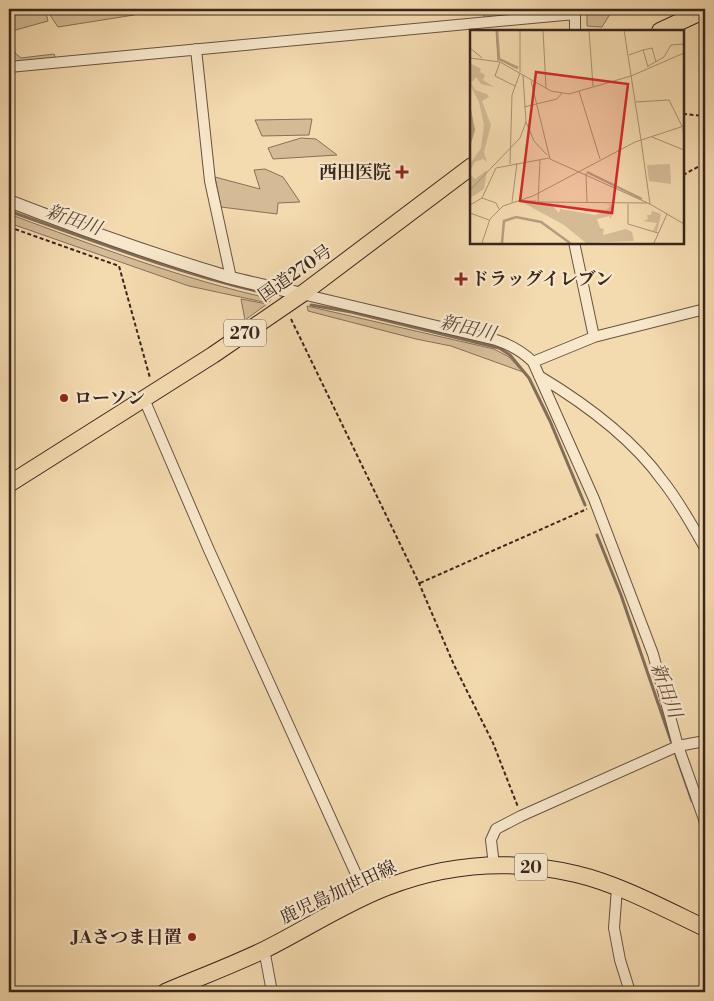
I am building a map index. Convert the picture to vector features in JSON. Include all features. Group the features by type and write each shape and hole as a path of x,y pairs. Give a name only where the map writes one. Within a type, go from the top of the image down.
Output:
{"main road":[{"path":"662,30 705,10"},
{"name":"国道270号","path":"9,484 213,355 302,294 470,168"},
{"name":"鹿児島加世田線","path":"165,992 264,949 366,896 387,887 442,870 494,865 543,868 578,874 637,896 705,928"}],"street":[{"path":"9,67 575,14 576,30"},
{"path":"196,49 210,182 231,278"},
{"path":"9,201 93,232 231,278 496,340 524,353 533,362 596,505 653,654 678,746 705,822"},
{"path":"574,244 594,337"},
{"path":"533,362 594,337 705,309"},
{"path":"539,376 573,398 610,426 636,450 662,478 685,512 705,548"},
{"path":"149,396 209,550 366,896"},
{"path":"494,865 491,840 496,829 678,746 705,741"},
{"path":"617,888 614,928 620,960 630,992"},
{"path":"264,949 272,992"}],"path":[{"path":"684,114 705,116"},
{"path":"9,149 13,167 9,194"},
{"path":"684,174 705,163"},
{"path":"9,227 119,266 149,396"},
{"path":"284,306 419,583 454,665 493,743 521,816"},
{"path":"419,583 596,505"}],"shaded area":[{"path":"9,9 45,9 48,21 12,31 15,53 21,58 54,54 56,59 9,62"},
{"path":"46,9 66,9 83,13 102,9 129,9 134,15 58,27"},
{"path":"483,9 523,9 524,12 484,18"},
{"path":"587,9 613,9 602,27 587,26"},
{"path":"312,119 309,135 262,136 255,120"},
{"path":"301,138 316,139 337,155 273,159 268,148"},
{"path":"265,169 283,177 300,202 278,203 277,214 221,207 215,177 260,189 254,170"},
{"path":"9,214 172,272 272,299 268,303 189,286 9,223"},
{"path":"241,299 267,304 245,320"},
{"path":"307,306 494,349 509,357 523,372 451,346 416,339 308,311"}],"waterway":[{"name":"新田川","path":"9,211 173,268 273,295"},
{"name":"新田川","path":"311,305 351,312 499,348 510,355 529,378 550,421 585,505"},
{"name":"新田川","path":"597,535 621,595 671,741"},
{"name":"新田川","path":"676,755 692,801"},
{"name":"新田川","path":"700,821 705,837"}],"place":[{"name":"西田医院","path":"402,172"},
{"name":"ドラッグイレブン","path":"461,279"},
{"name":"ローソン","path":"64,398"},
{"name":"JAさつま日置","path":"192,937"}]}
